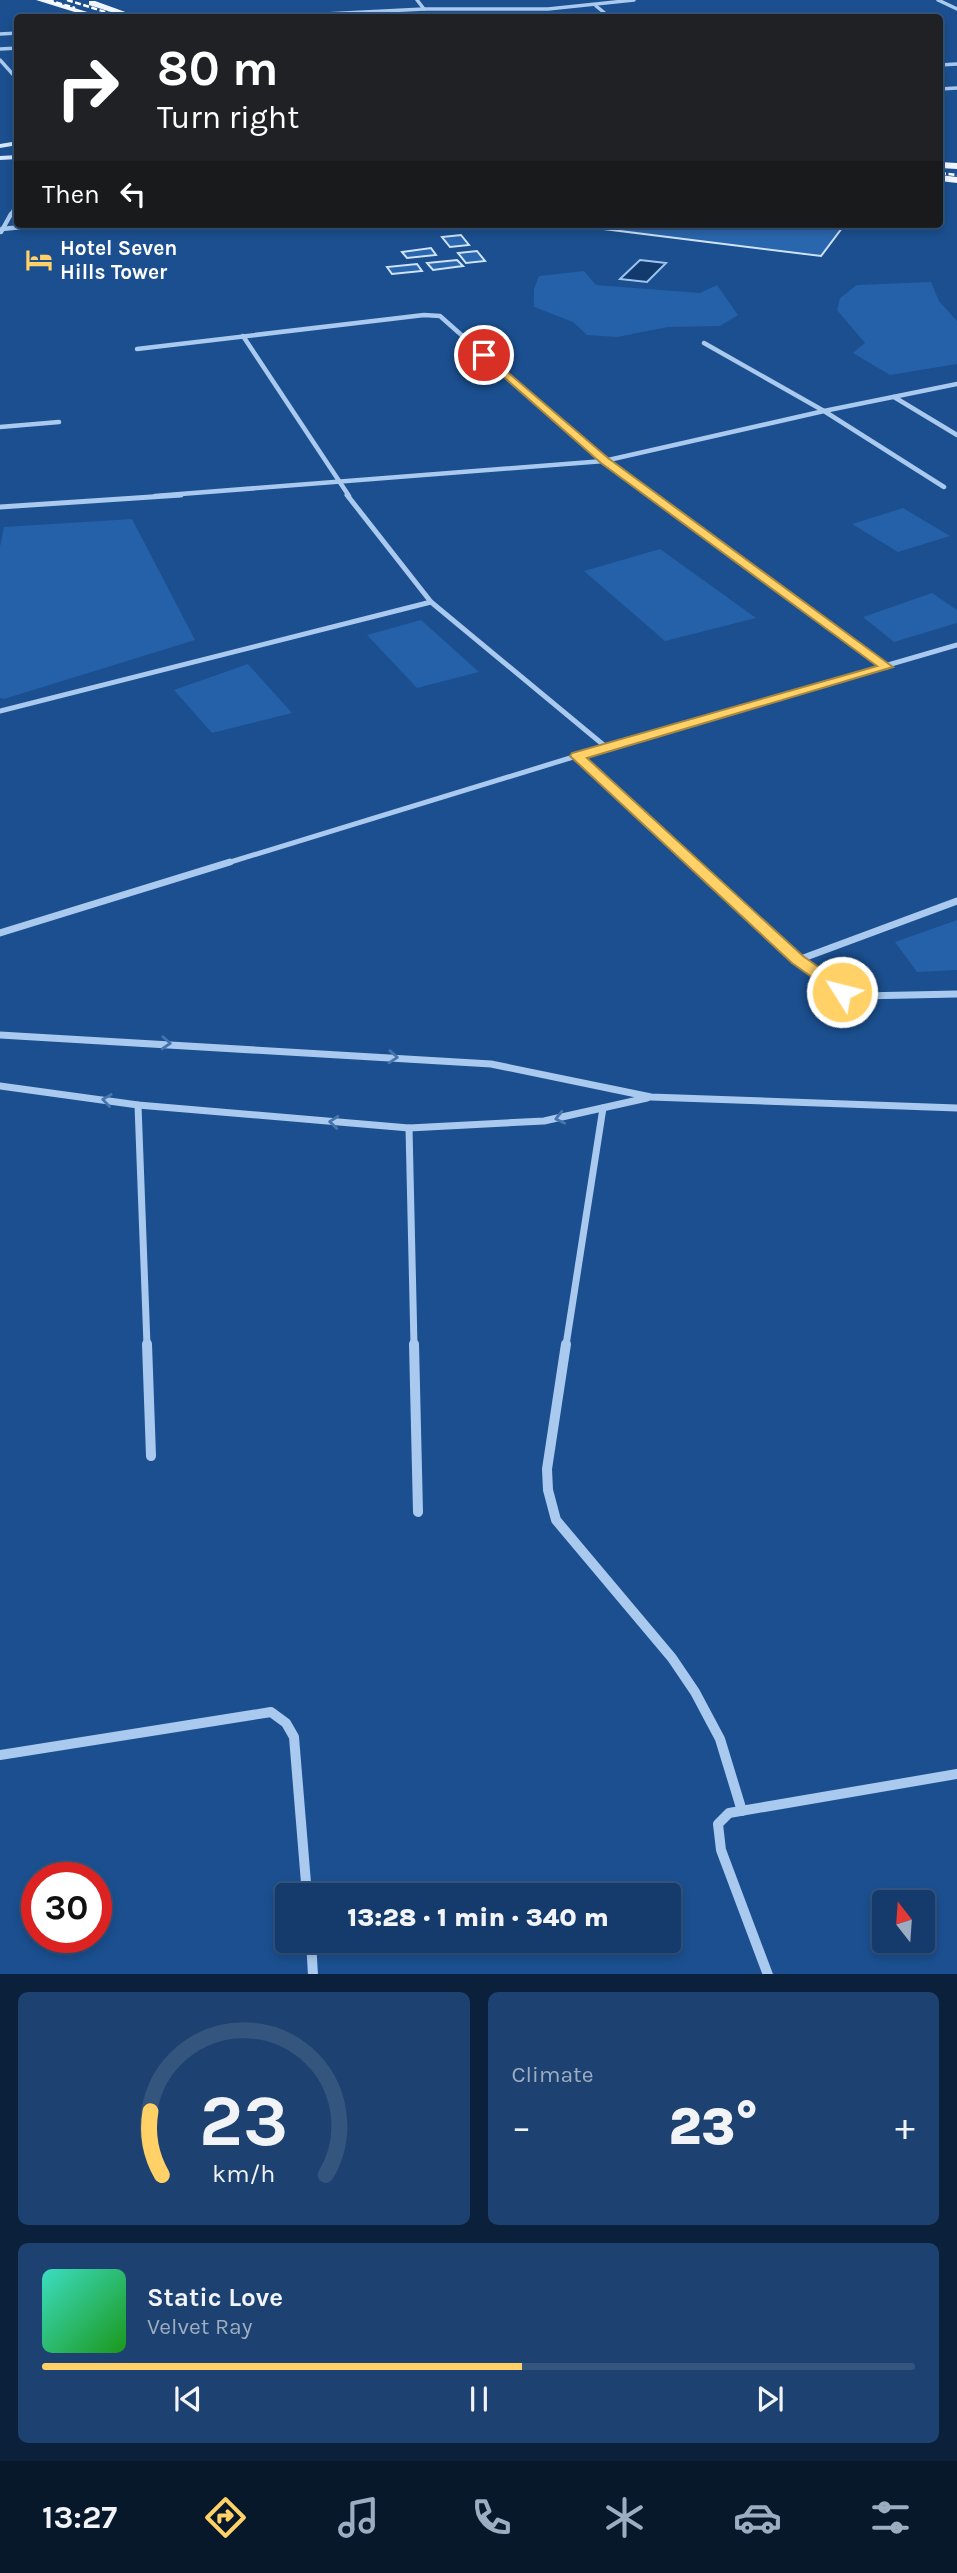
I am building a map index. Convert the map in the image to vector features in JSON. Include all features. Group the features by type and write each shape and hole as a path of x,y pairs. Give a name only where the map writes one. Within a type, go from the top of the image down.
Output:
{"main road":[{"path":"40,0 92,14"},
{"path":"82,0 126,14"}],"street":[{"path":"417,0 424,9"},
{"path":"324,14 424,9 505,11 596,6 634,0"},
{"path":"938,0 957,9"},
{"path":"596,6 606,14"},
{"path":"0,60 14,74"},
{"path":"0,69 10,68"},
{"path":"1,231 14,209"},
{"path":"1,231 23,228"},
{"path":"137,349 424,315 440,316 604,461 887,667"},
{"path":"243,336 339,484 431,602 606,747"},
{"path":"704,343 824,411 944,487"},
{"path":"0,507 339,484 604,461 957,384"},
{"path":"893,397 957,435"},
{"path":"0,427 60,422"},
{"path":"0,711 431,602"},
{"path":"0,933 606,747 957,645"},
{"path":"577,756 797,960 851,995 957,993"},
{"path":"797,960 957,901"},
{"path":"0,1035 491,1064 651,1097 957,1108"},
{"path":"0,1086 138,1105 409,1128 544,1121 651,1097"},
{"path":"138,1105 151,1456"},
{"path":"603,1108 547,1469 548,1490 556,1520 672,1658 695,1692 720,1739 742,1811"},
{"path":"409,1128 418,1512"},
{"path":"0,1755 271,1712 286,1723 294,1737 306,1883"},
{"path":"768,1974 721,1850 718,1824 729,1813 957,1774"},
{"path":"312,1953 313,1974"}],"shaded area":[{"path":"640,260 666,263 647,282 620,279"},
{"path":"584,271 596,285 700,293 717,285 738,315 720,326 668,327 617,337 587,335 573,322 534,307 534,289 539,276"},
{"path":"931,282 939,301 957,321 957,364 890,375 853,353 865,343 837,310 840,298 857,285"},
{"path":"903,508 950,536 898,552 852,524"},
{"path":"132,519 195,640 0,698 0,547 4,527"},
{"path":"660,549 756,618 665,641 584,571"},
{"path":"932,593 957,610 957,623 894,642 863,617"},
{"path":"421,620 479,672 417,688 367,635"},
{"path":"248,664 292,713 212,733 174,690"},
{"path":"957,920 957,970 917,972 895,942"}],"building":[{"path":"596,228 842,228 821,256"},
{"path":"461,235 469,245 450,247 442,237"},
{"path":"431,248 436,255 407,258 402,252"},
{"path":"477,251 485,261 466,263 458,253"},
{"path":"457,260 463,266 433,270 427,263"},
{"path":"417,264 422,271 392,274 387,267"}],"railway":[{"path":"48,0 75,8"},
{"path":"67,0 112,14"},
{"path":"943,173 957,175"}],"place":[{"name":"Hotel Seven Hills Tower","path":"39,260"}],"route":[{"path":"484,355 604,461 887,667 577,756 797,960 842,992"}]}
